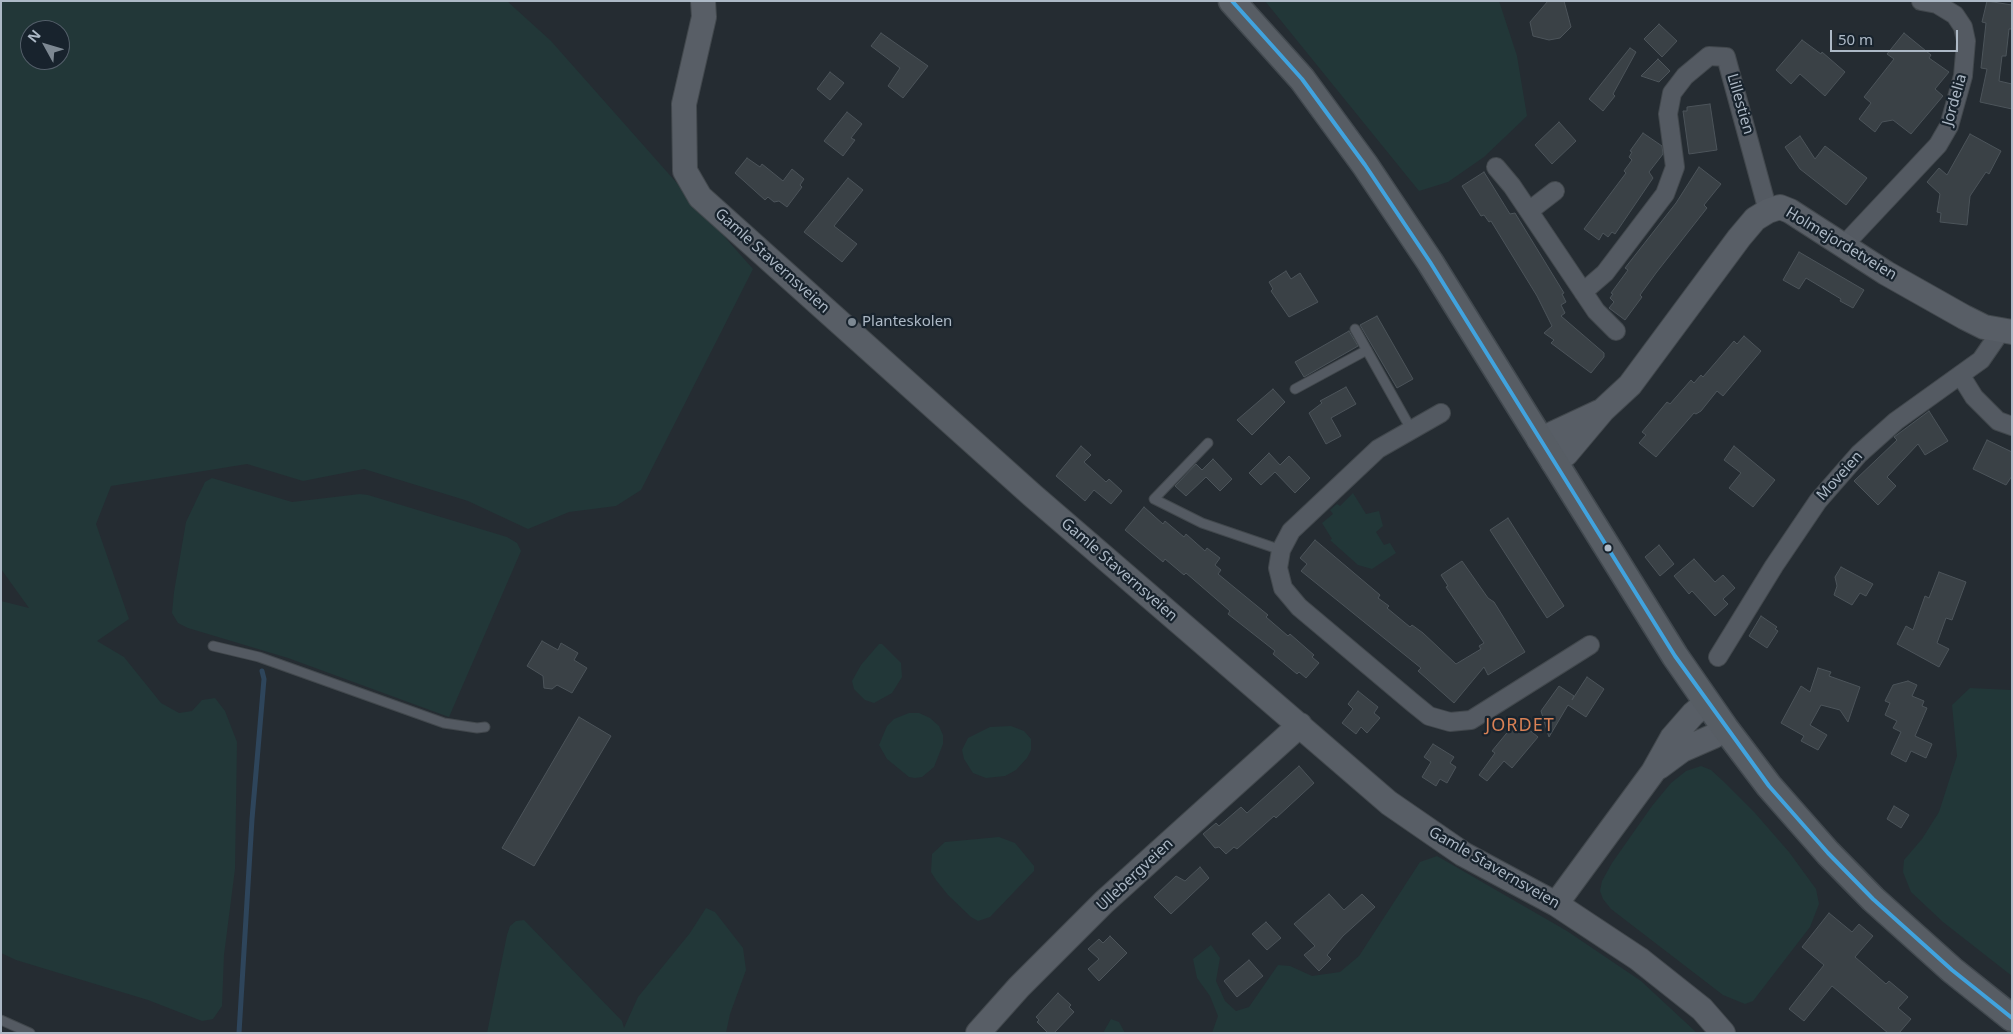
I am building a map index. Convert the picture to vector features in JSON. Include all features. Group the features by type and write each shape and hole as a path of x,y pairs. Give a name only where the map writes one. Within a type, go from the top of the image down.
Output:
{"main road":[{"path":"1232,1 1302,79 1365,165 1430,262 1539,440 1706,702 1725,728 1795,817 1867,892 1946,964 2012,1018"}],"street":[{"name":"Gamle Stavernsveien","path":"703,1 704,17 684,104 683,132 685,171 700,197 1032,496 1389,803 1433,834 1489,869 1556,904 1639,959 1702,1009 1723,1033"},
{"name":"Jordelia","path":"1844,245 1938,145 1949,126 1963,76 1966,41 1963,26 1955,15 1937,4 1921,1"},
{"name":"Lillestien","path":"1583,292 1605,273 1665,194 1675,167 1668,114 1672,93 1685,76 1709,56 1726,57 1768,211"},
{"path":"1496,167 1596,311 1616,330"},
{"path":"1529,212 1555,191"},
{"name":"Holmejordetveien","path":"1553,462 1566,454 1602,410 1630,385 1755,219 1768,211 1780,207 1790,211 1886,272 1964,317 1984,327 2006,332"},
{"name":"Moveien","path":"1718,656 1774,566 1818,501 1859,454 1896,421 1981,360 2006,332"},
{"path":"1961,376 1974,397 1998,421 2012,426"},
{"name":"Holmejordetveien","path":"1539,440 1602,410"},
{"path":"1441,413 1378,449 1291,531 1281,550 1278,568 1283,588 1299,607 1429,716 1450,722 1471,720 1590,645"},
{"path":"1556,904 1653,772 1672,738 1706,702"},
{"name":"Ullebergveien","path":"978,1033 1019,987 1104,902 1300,725"},
{"path":"1653,772 1682,750 1714,736 1725,728"}],"lane":[{"path":"1355,329 1411,429"},
{"path":"1295,389 1367,350"},
{"path":"1208,443 1154,499 1202,523 1281,550"},
{"path":"213,646 259,657 444,723 477,728 485,727"},
{"path":"1,1020 30,1033"}],"green space":[{"path":"1,1 507,1 551,41 753,269 641,490 616,506 569,512 528,529 468,501 364,469 303,481 247,464 111,486 96,524 129,619 97,641 124,657 161,703 179,713 192,711 202,700 215,698 225,711 237,742 235,869 224,955 222,1006 213,1019 202,1021 148,1000 16,960 1,953 1,601 29,608 1,569"},
{"path":"1265,1 1499,1 1517,56 1527,116 1484,157 1448,182 1419,191"},
{"path":"212,478 292,502 360,494 368,495 507,537 517,543 521,551 449,717 288,658 188,628 178,623 172,613 186,522 205,482"},
{"path":"1353,493 1366,514 1379,511 1383,526 1376,532 1384,545 1390,543 1396,553 1372,569 1358,565 1330,540 1332,539 1322,523 1333,514 1330,510 1337,504 1340,506"},
{"path":"879,644 882,644 901,663 902,677 892,693 874,703 865,700 854,689 852,681 861,665"},
{"path":"1970,688 2012,690 2012,976 1943,922 1911,892 1903,872 1904,860 1922,839 1939,812 1957,756 1952,705"},
{"path":"909,713 919,713 930,718 939,726 943,735 943,744 934,767 922,777 909,777 887,759 879,745 887,726 894,719"},
{"path":"1011,726 1024,731 1031,739 1031,750 1027,758 1016,770 1005,776 986,778 973,773 964,759 962,750 968,738 990,727"},
{"path":"1701,766 1711,770 1723,781 1755,813 1789,852 1816,889 1819,904 1810,927 1753,1001 1745,1004 1723,995 1611,909 1603,899 1600,891 1602,881 1612,863 1652,806 1671,783 1686,771"},
{"path":"999,837 1015,843 1034,866 1034,871 990,917 978,921 971,917 948,895 936,880 931,872 932,854 945,842"},
{"path":"1437,856 1567,931 1641,981 1697,1033 1212,1033 1218,1016 1210,996 1197,978 1193,959 1211,945 1220,958 1216,981 1225,1001 1236,1011 1249,1007 1278,965 1290,966 1312,976 1340,972 1359,956 1420,862"},
{"path":"706,908 715,912 743,948 746,970 730,1014 726,1033 487,1033 507,935 510,926 516,921 524,920 622,1021 624,1028 638,997 690,933"},
{"path":"1111,1019 1119,1022 1125,1033 1103,1033"}],"building":[{"path":"1548,1 1564,1 1571,27 1560,38 1549,40 1533,36 1530,22"},
{"path":"1987,1 2012,5 2012,29 2009,29 2006,56 2002,56 1999,81 2012,84 2012,109 1980,102 1987,69 1981,68 1986,23 1982,22"},
{"path":"1659,24 1677,41 1662,57 1644,39"},
{"path":"881,33 928,66 903,98 888,86 900,68 871,46"},
{"path":"1904,33 1931,55 1929,58 1949,72 1935,89 1943,96 1911,134 1893,120 1882,122 1875,132 1859,119 1871,103 1864,97 1894,59 1887,54"},
{"path":"1802,40 1821,54 1822,52 1845,72 1825,96 1800,74 1791,84 1776,70"},
{"path":"1630,48 1636,52 1613,94 1615,96 1603,111 1589,99"},
{"path":"1658,59 1670,71 1659,82 1641,76"},
{"path":"830,72 844,83 830,100 817,89"},
{"path":"1710,104 1717,150 1689,154 1683,111 1687,111 1687,107"},
{"path":"847,112 862,124 851,138 855,140 843,156 824,141"},
{"path":"1559,122 1576,141 1552,164 1535,145"},
{"path":"1643,133 1662,146 1663,154 1649,172 1653,178 1615,234 1612,232 1608,237 1603,233 1599,240 1584,229 1626,173 1624,171 1632,160 1629,157 1632,152 1630,151"},
{"path":"1970,134 2001,151 1989,174 1986,172 1970,196 1967,225 1940,222 1941,213 1937,212 1940,194 1927,182 1939,168 1947,175"},
{"path":"1800,136 1815,159 1825,146 1867,178 1846,205 1800,169 1785,147"},
{"path":"747,158 760,167 762,164 783,181 792,169 804,179 800,185 802,187 787,207 779,201 774,202 768,197 765,200 735,173"},
{"path":"1699,167 1721,184 1704,205 1707,208 1656,273 1640,295 1642,297 1625,320 1609,308 1614,302 1610,298 1613,294 1611,293 1628,270 1625,268 1676,203"},
{"path":"1484,172 1510,214 1515,213 1564,293 1562,294 1566,302 1561,305 1565,313 1561,316 1604,353 1604,357 1591,373 1551,343 1554,340 1544,333 1552,326 1537,296 1491,221 1489,222 1484,215 1481,216 1462,186"},
{"path":"848,178 863,190 834,226 857,244 842,262 804,232"},
{"path":"1799,252 1864,290 1853,308 1806,278 1799,289 1783,280"},
{"path":"1286,271 1291,279 1300,273 1318,302 1289,317 1271,291 1273,289 1269,282"},
{"path":"1377,316 1413,379 1397,388 1360,325"},
{"path":"1349,331 1358,346 1304,377 1295,362"},
{"path":"1744,336 1761,351 1723,396 1717,391 1701,411 1696,414 1694,413 1656,457 1639,443 1646,435 1642,432 1667,402 1670,404 1691,380 1694,383 1701,375 1703,377 1734,341 1737,344"},
{"path":"1346,387 1356,404 1331,418 1341,436 1326,444 1309,413 1322,403 1320,401"},
{"path":"1273,389 1285,402 1252,435 1237,420"},
{"path":"1929,411 1948,441 1925,455 1918,444 1887,477 1896,486 1878,505 1854,481 1897,440 1894,437"},
{"path":"1987,440 2012,452 2012,476 2006,485 1973,469"},
{"path":"1081,446 1091,455 1084,462 1106,482 1109,479 1122,491 1111,504 1094,490 1085,501 1056,476"},
{"path":"1734,446 1775,480 1753,507 1729,488 1741,473 1724,460"},
{"path":"1269,453 1280,465 1289,456 1310,478 1295,493 1275,472 1261,485 1249,473"},
{"path":"1213,459 1232,479 1220,491 1206,477 1186,496 1175,486 1196,464 1202,470"},
{"path":"1144,507 1163,524 1165,521 1184,537 1186,534 1205,551 1207,548 1220,558 1215,565 1221,570 1218,574 1268,615 1266,617 1288,636 1290,634 1314,655 1312,657 1319,663 1306,678 1299,672 1297,674 1273,654 1275,651 1228,614 1230,611 1186,573 1184,575 1165,559 1163,562 1125,530"},
{"path":"1508,518 1564,606 1547,618 1490,530"},
{"path":"1315,540 1380,595 1378,598 1389,606 1387,608 1410,627 1412,625 1423,633 1456,664 1481,649 1479,646 1484,643 1446,587 1448,586 1441,575 1462,561 1488,598 1494,602 1525,652 1488,675 1484,667 1454,703 1418,671 1421,668 1301,571 1307,564 1300,558"},
{"path":"1659,545 1674,564 1660,576 1645,557"},
{"path":"1694,559 1715,582 1723,575 1735,588 1723,599 1728,604 1715,616 1692,591 1689,594 1674,576"},
{"path":"1841,567 1873,584 1866,596 1860,593 1852,605 1834,595 1837,586 1835,577"},
{"path":"1939,572 1966,582 1952,620 1946,618 1937,643 1949,649 1939,667 1897,644 1906,626 1913,630 1925,596 1929,598"},
{"path":"1761,616 1777,627 1775,629 1778,631 1767,648 1749,636"},
{"path":"542,641 558,650 561,643 578,653 574,660 587,668 572,693 557,685 552,689 544,688 543,676 527,666"},
{"path":"1818,668 1831,672 1829,676 1860,687 1848,722 1840,710 1821,705 1810,725 1827,735 1818,750 1801,741 1804,736 1781,723 1801,686 1810,692"},
{"path":"1587,677 1604,689 1586,717 1568,705 1549,737 1541,711 1559,686 1574,696 1572,700"},
{"path":"1908,681 1917,685 1912,696 1924,701 1922,706 1927,708 1915,736 1932,744 1926,758 1911,751 1906,762 1891,754 1901,732 1893,728 1897,721 1885,715 1890,703 1885,701 1893,685"},
{"path":"1358,691 1378,707 1374,713 1380,718 1367,733 1361,727 1356,734 1342,723 1353,709 1348,704"},
{"path":"579,717 611,736 534,866 502,848"},
{"path":"1515,723 1521,723 1538,737 1512,768 1504,761 1487,781 1479,775 1495,753 1492,751"},
{"path":"1433,744 1454,757 1450,763 1456,767 1447,783 1440,779 1436,786 1422,777 1431,762 1424,757"},
{"path":"1299,766 1314,783 1276,818 1274,816 1237,849 1234,847 1226,854 1219,847 1215,848 1203,834 1216,823 1219,826 1241,807 1247,813"},
{"path":"1894,806 1909,815 1901,828 1887,819"},
{"path":"1200,867 1209,878 1171,914 1154,897 1176,876 1185,881"},
{"path":"1329,894 1344,910 1362,894 1375,907 1343,936 1327,955 1331,959 1319,971 1304,955 1315,946 1294,924"},
{"path":"1829,913 1852,932 1859,924 1873,936 1855,957 1886,984 1889,981 1908,997 1898,1008 1911,1019 1899,1033 1888,1033 1832,986 1804,1021 1789,1009 1824,965 1802,947"},
{"path":"1266,922 1281,938 1267,950 1252,934"},
{"path":"1110,936 1127,953 1099,981 1088,969 1099,959 1088,949 1099,939 1103,943"},
{"path":"1249,960 1263,976 1237,997 1224,981"},
{"path":"1058,993 1071,1005 1069,1007 1074,1012 1054,1033 1048,1033 1037,1022 1039,1020 1036,1017"}],"waterway":[{"path":"239,1033 252,819 264,679 262,671"}],"transit line":[{"path":"1232,1 1302,79 1365,165 1430,262 1675,656 1769,786 1828,853 1873,899 1952,970 2012,1018"}],"place":[{"name":"Planteskolen","path":"852,322"}],"district":[{"name":"JORDET","path":"1520,726"}]}
